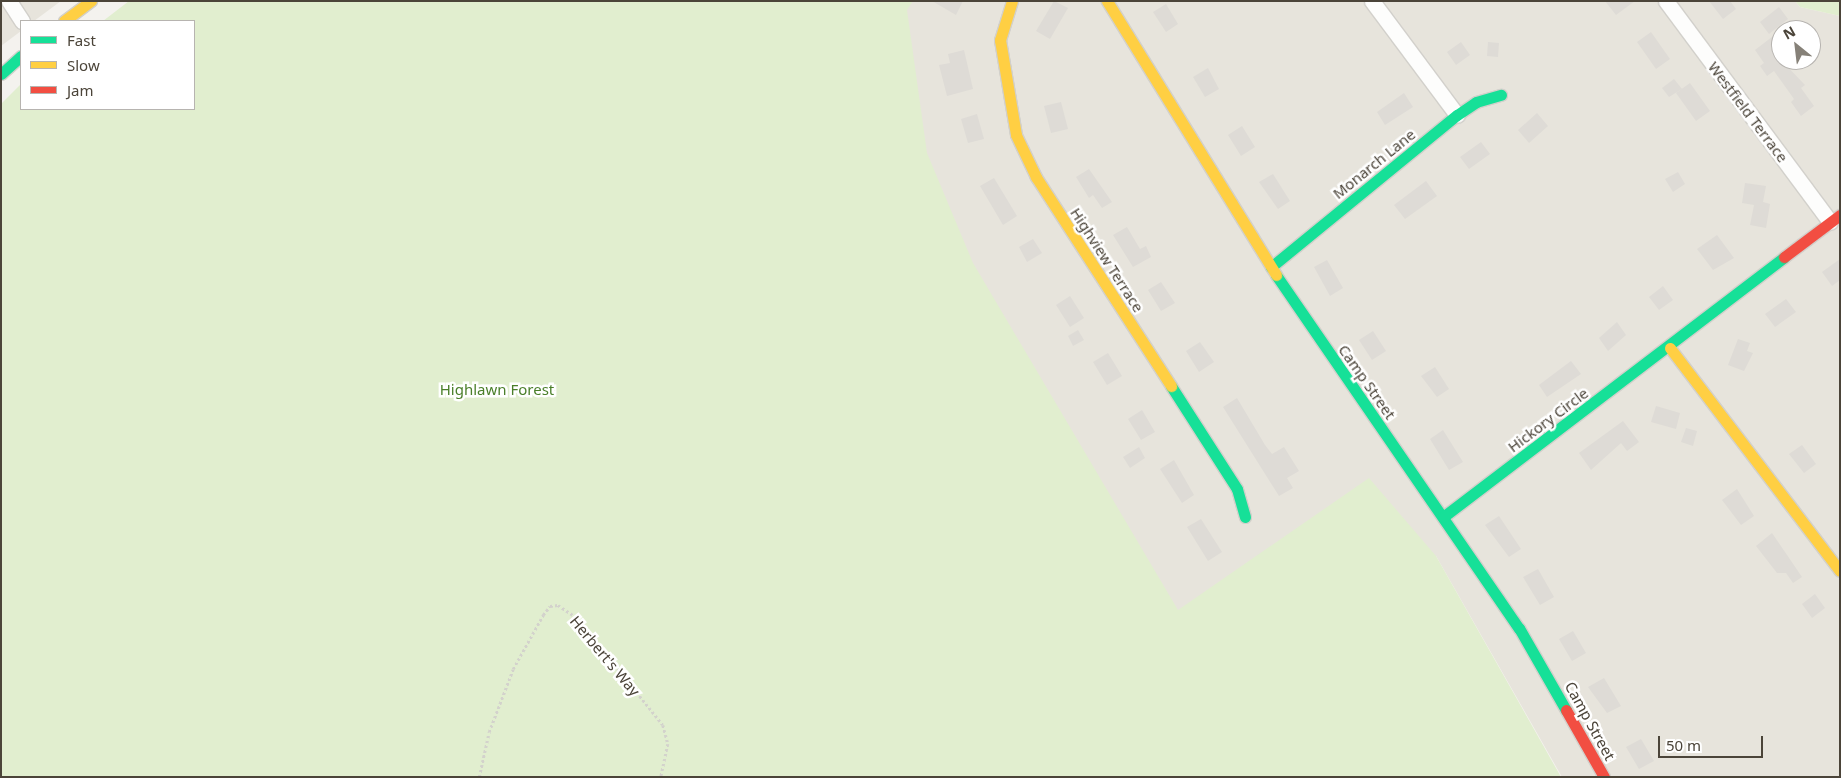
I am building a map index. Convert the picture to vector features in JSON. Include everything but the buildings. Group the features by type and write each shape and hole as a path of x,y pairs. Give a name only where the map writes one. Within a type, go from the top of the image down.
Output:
{"street":[{"path":"8,1 21,20"},
{"path":"65,20 91,1"},
{"name":"Highview Terrace","path":"1012,1 1000,40 1003,75 1016,135 1036,177 1237,489 1244,517"},
{"name":"Camp Street","path":"1107,1 1271,267 1523,635 1604,777"},
{"path":"1372,1 1457,115"},
{"name":"Westfield Terrace","path":"1666,1 1835,218"},
{"path":"1,74 20,57"},
{"name":"Monarch Lane","path":"1271,267 1457,115 1476,102 1501,95"},
{"name":"Hickory Circle","path":"1444,517 1670,348 1835,218"},
{"path":"1670,348 1840,571"}],"path":[{"name":"Herbert's Way","path":"479,777 498,706 542,615 550,606 558,605 577,618 663,725 668,744 660,777"}],"shaded area":[{"path":"1,1 61,1 35,20 20,20 20,32 1,46"},
{"path":"743,1 1795,1 1800,7 1840,16 1840,777 1562,777 1436,556 1151,629"}],"green space":[{"name":"Highlawn Forest","path":"129,1 913,1 907,10 927,153 973,263 1178,610 1369,478 1436,556 1561,777 1,777 1,104 20,85 20,110 195,110 195,20 104,20"},
{"path":"1795,1 1840,1 1840,16 1800,7"}],"traffic: fast":[{"path":"1,74 20,57"},
{"path":"1271,267 1457,115 1476,102 1501,95"},
{"path":"1443,517 1784,257"},
{"path":"1276,275 1519,628 1566,710"},
{"path":"1171,386 1237,489 1245,517"}],"traffic: slow":[{"path":"65,20 91,1"},
{"path":"1012,1 1000,40 1016,135 1036,177 1171,386"},
{"path":"1107,1 1276,275"},
{"path":"1670,348 1840,571"}],"traffic: jam":[{"path":"1784,257 1840,215"},
{"path":"1566,710 1604,777"}]}
